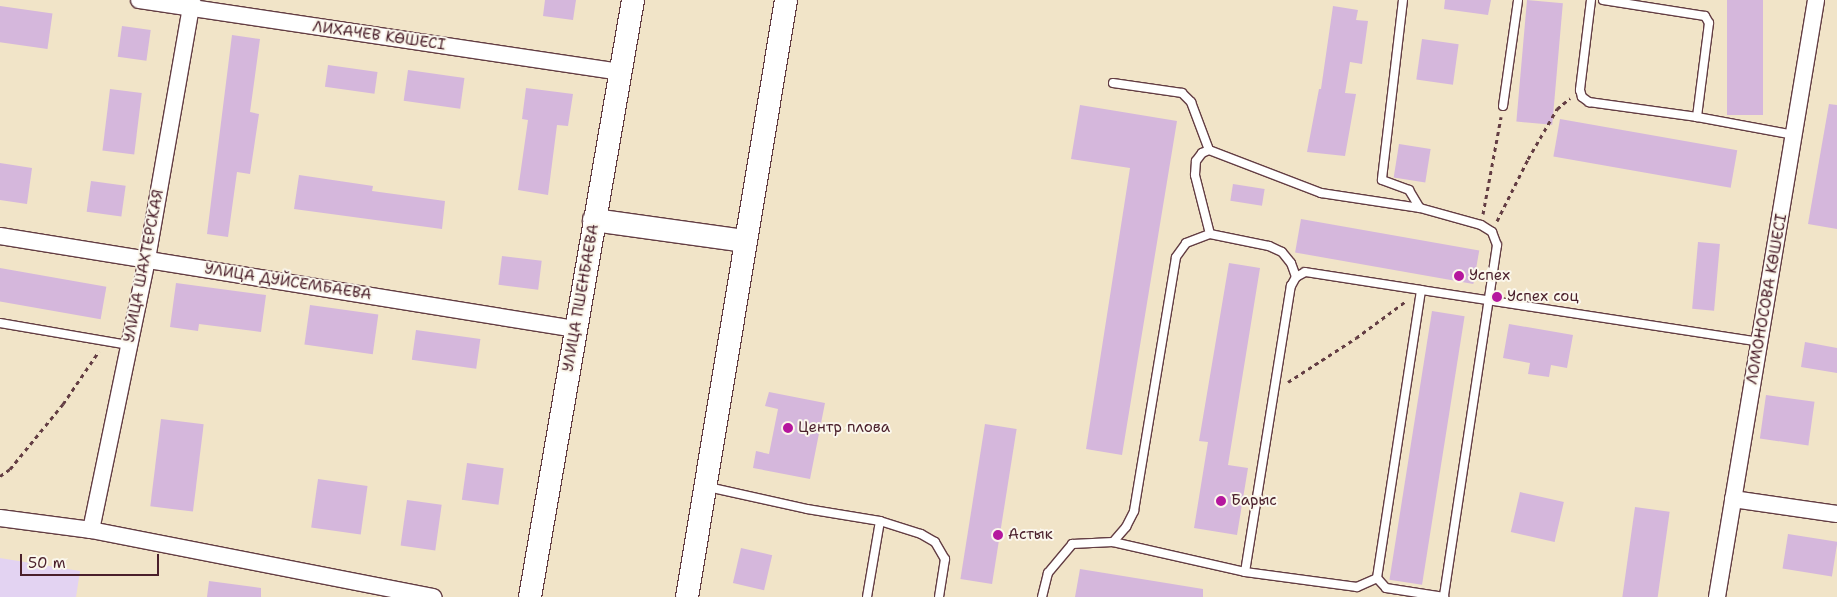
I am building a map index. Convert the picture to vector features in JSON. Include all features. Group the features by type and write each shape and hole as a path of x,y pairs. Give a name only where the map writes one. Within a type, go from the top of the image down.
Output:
{"main road":[{"name":"УЛИЦА ПШЕНБАЕВА","path":"530,597 633,0"},
{"path":"687,597 786,0"},
{"path":"594,220 746,241"}],"street":[{"name":"ЛИХАЧЕВ КӨШЕСІ","path":"139,0 191,4 620,72"},
{"name":"ЛОМОНОСОВА КӨШЕСІ","path":"1717,597 1816,0"},
{"name":"УЛИЦА ШАХТЕРСКАЯ","path":"91,530 147,259 191,4"},
{"name":"УЛИЦА ДУЙСЕМБАЕВА","path":"0,236 575,329"},
{"path":"1733,498 1837,514"},
{"path":"0,518 91,530 434,597"}],"lane":[{"path":"1403,0 1382,180 1409,190 1420,208"},
{"path":"1503,106 1518,0"},
{"path":"1591,0 1580,90 1582,97 1589,102 1697,117 1794,135"},
{"path":"1604,0 1705,16 1709,23 1697,117"},
{"path":"1113,83 1182,93 1191,102 1209,150"},
{"path":"1210,234 1195,175 1196,161 1202,153 1209,150 1321,193 1420,208 1480,225 1492,232 1497,245 1487,300 1444,597 1386,588 1376,578"},
{"path":"1112,542 1126,527 1134,511 1176,257 1186,243 1210,234 1269,246 1282,252 1291,263 1296,277"},
{"path":"1245,572 1292,286 1296,277 1305,272 1759,342"},
{"path":"1376,578 1421,290"},
{"path":"0,324 129,345"},
{"path":"706,487 807,509 880,521 921,534 935,542 945,559 938,597"},
{"path":"867,597 880,521"},
{"path":"1042,597 1048,574 1072,544 1112,542 1245,572 1357,587 1376,578"}],"path":[{"path":"1492,232 1528,159 1557,109 1580,90"},
{"path":"1480,225 1503,106"},
{"path":"1274,390 1356,338 1421,290"},
{"path":"0,476 10,469 63,404 107,341"}],"shaded area":[{"path":"0,558 80,571 76,597 0,597"}],"building":[{"path":"545,0 576,0 573,20 543,16"},
{"path":"1445,0 1491,0 1488,15 1444,9"},
{"path":"1527,0 1563,3 1552,125 1516,122"},
{"path":"1727,0 1763,0 1763,115 1727,115"},
{"path":"0,6 52,13 47,49 0,42"},
{"path":"1333,6 1358,10 1356,20 1368,21 1362,64 1350,62 1345,93 1356,94 1345,156 1307,152 1319,89 1321,89"},
{"path":"122,26 151,30 146,61 118,57"},
{"path":"232,35 260,39 250,112 259,114 250,174 237,172 228,237 207,234"},
{"path":"1422,39 1459,44 1453,85 1416,80"},
{"path":"328,65 378,72 374,94 325,87"},
{"path":"408,70 464,78 460,109 404,101"},
{"path":"526,88 573,94 568,126 557,125 548,195 518,190 528,120 522,119"},
{"path":"110,89 142,93 134,154 102,151"},
{"path":"1829,104 1837,105 1837,229 1808,224"},
{"path":"1080,105 1177,121 1122,455 1086,449 1130,168 1071,159"},
{"path":"1560,119 1737,150 1731,188 1553,156"},
{"path":"1399,144 1431,149 1425,183 1394,178"},
{"path":"0,163 32,168 27,204 0,200"},
{"path":"299,175 373,186 372,191 445,201 442,229 294,209"},
{"path":"91,181 126,186 121,217 87,212"},
{"path":"1233,184 1265,189 1262,206 1230,201"},
{"path":"1301,219 1479,250 1473,284 1295,252"},
{"path":"1698,242 1720,244 1714,311 1692,309"},
{"path":"502,256 542,261 538,290 498,285"},
{"path":"1229,263 1260,268 1228,465 1248,468 1237,535 1194,528 1208,442 1199,441"},
{"path":"0,268 106,287 101,319 0,302"},
{"path":"176,283 266,295 261,332 199,324 198,331 170,327"},
{"path":"310,305 378,315 373,354 304,345"},
{"path":"1432,311 1465,316 1422,585 1389,580"},
{"path":"1509,324 1573,335 1567,368 1551,365 1549,377 1528,374 1530,363 1503,358"},
{"path":"416,330 480,339 476,369 412,360"},
{"path":"1805,342 1837,348 1837,373 1801,367"},
{"path":"769,392 825,403 810,479 753,468 756,451 769,454 778,409 765,406"},
{"path":"1766,395 1815,402 1808,445 1760,439"},
{"path":"161,419 204,424 193,512 150,506"},
{"path":"985,424 1017,429 992,584 960,579"},
{"path":"467,463 504,468 498,505 462,500"},
{"path":"318,479 368,486 361,534 311,528"},
{"path":"1520,492 1564,502 1555,542 1511,532"},
{"path":"407,500 442,505 435,550 401,546"},
{"path":"1635,507 1670,512 1658,597 1622,597"},
{"path":"1788,534 1837,542 1832,576 1783,569"},
{"path":"741,548 772,555 764,590 733,583"},
{"path":"1080,569 1203,589 1203,597 1075,597"},
{"path":"209,581 261,588 261,597 207,597"}],"place":[{"name":"Успех","path":"1459,276"},
{"name":"Успех соц","path":"1497,297"},
{"name":"Центр плова","path":"788,428"},
{"name":"Барыс","path":"1221,501"},
{"name":"Астык","path":"998,535"}]}
